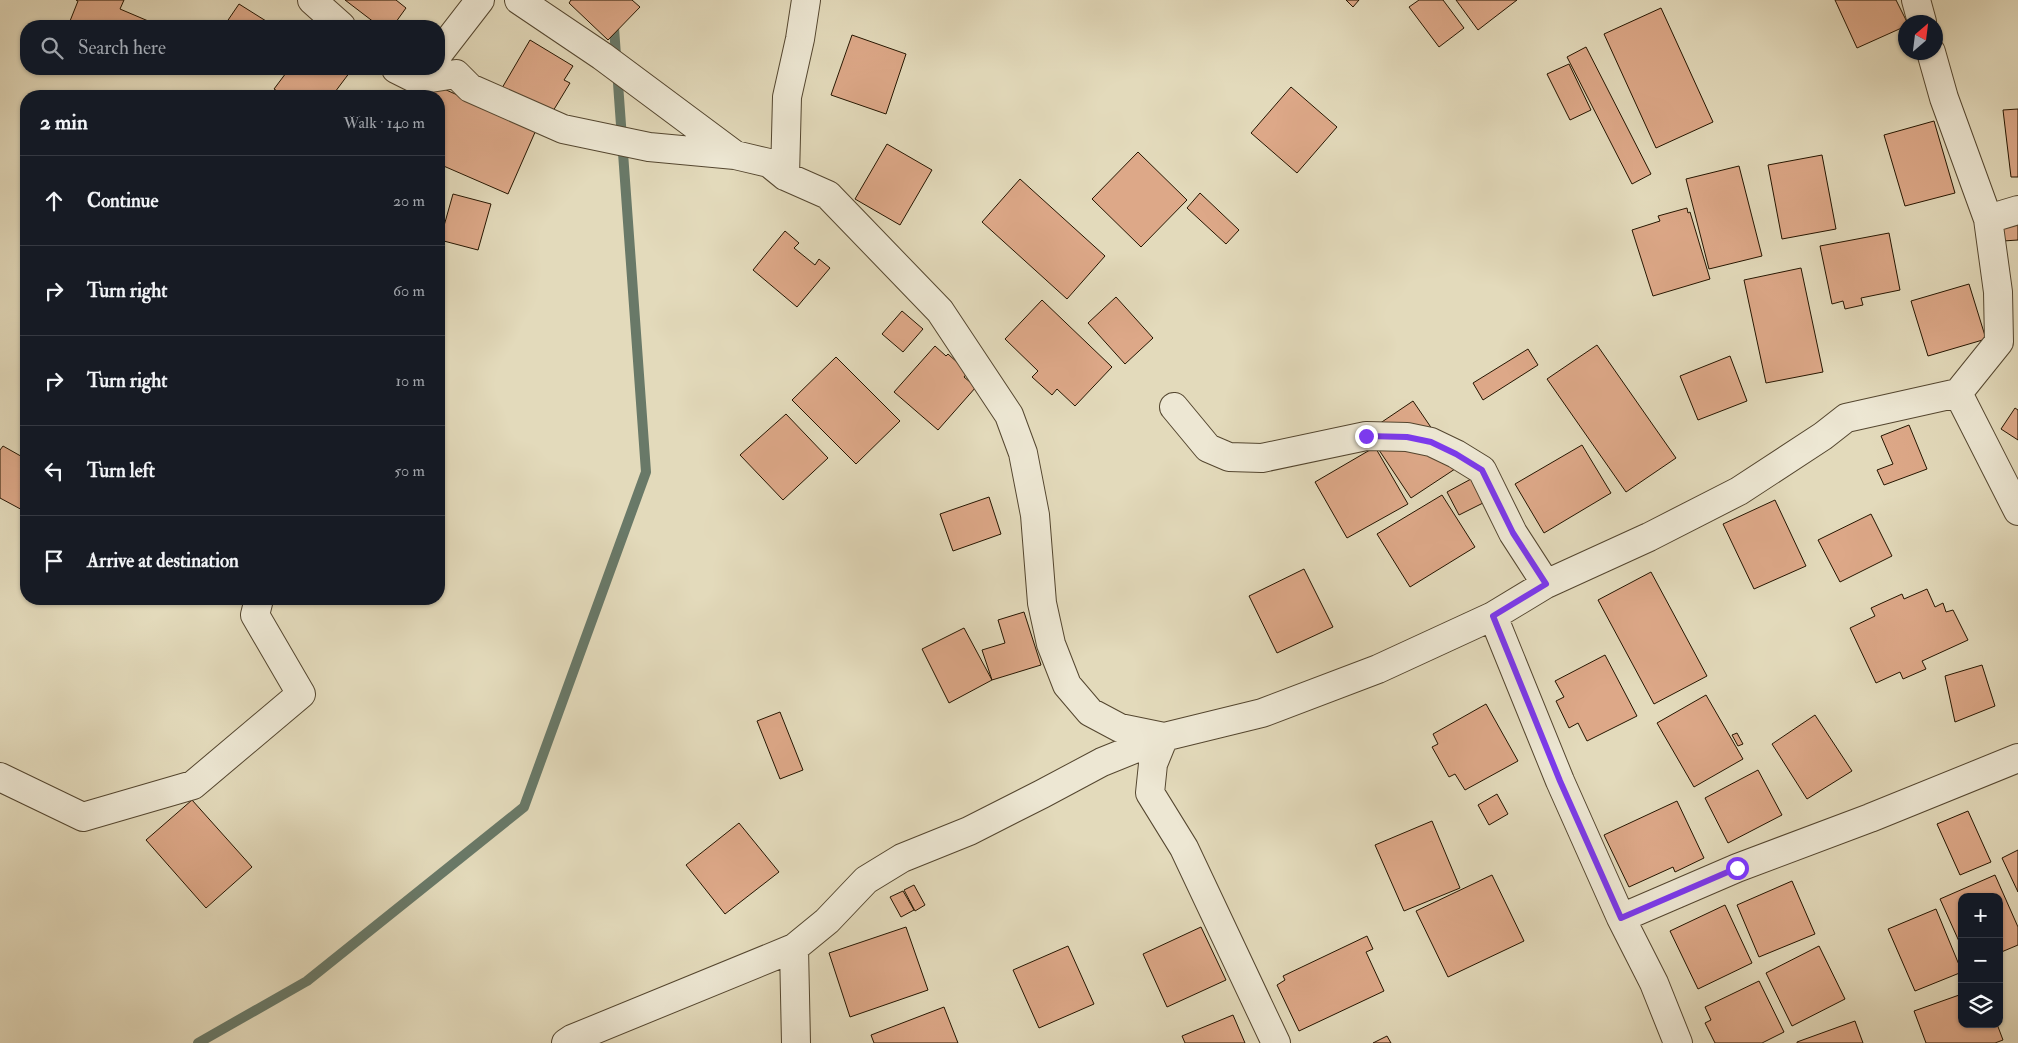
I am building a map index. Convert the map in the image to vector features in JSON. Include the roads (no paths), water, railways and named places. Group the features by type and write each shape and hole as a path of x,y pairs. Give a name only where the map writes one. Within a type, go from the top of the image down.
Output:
{"street":[{"path":"312,0 334,20"},
{"path":"445,45 480,0"},
{"path":"519,0 602,56 735,155"},
{"path":"786,176 787,97 800,39 806,0"},
{"path":"1916,0 1920,15"},
{"path":"566,1043 581,1035 794,948 827,921 866,880 902,858 969,830 1102,762 1164,737 1262,713 1378,669 1493,616 1546,584 1649,537 1739,491 1823,436 1846,418 1958,393 1999,342 1998,292 1988,219 1944,98 1933,60"},
{"path":"413,78 456,74 470,88 563,129 649,147 735,155 769,163 786,176 828,195 940,311 1009,416 1023,453 1035,515 1042,603 1051,644 1067,685 1090,712 1120,728 1164,737"},
{"path":"1988,219 2018,210"},
{"path":"1958,393 2018,511"},
{"path":"1174,407 1208,448 1230,457 1262,458 1366,436 1407,437 1431,442 1456,454 1482,470 1513,533 1546,584"},
{"path":"0,777 83,817 193,785 301,694 255,615 258,605"},
{"path":"1493,616 1560,781 1621,918 1654,982 1678,1043"},
{"path":"1164,737 1153,764 1150,793 1184,848 1276,1043"},
{"path":"1621,918 1737,868 1879,815 2018,758"},
{"path":"794,948 796,1043"}],"waterway":[{"path":"198,1043 307,981 524,807 646,472 612,0"}]}
